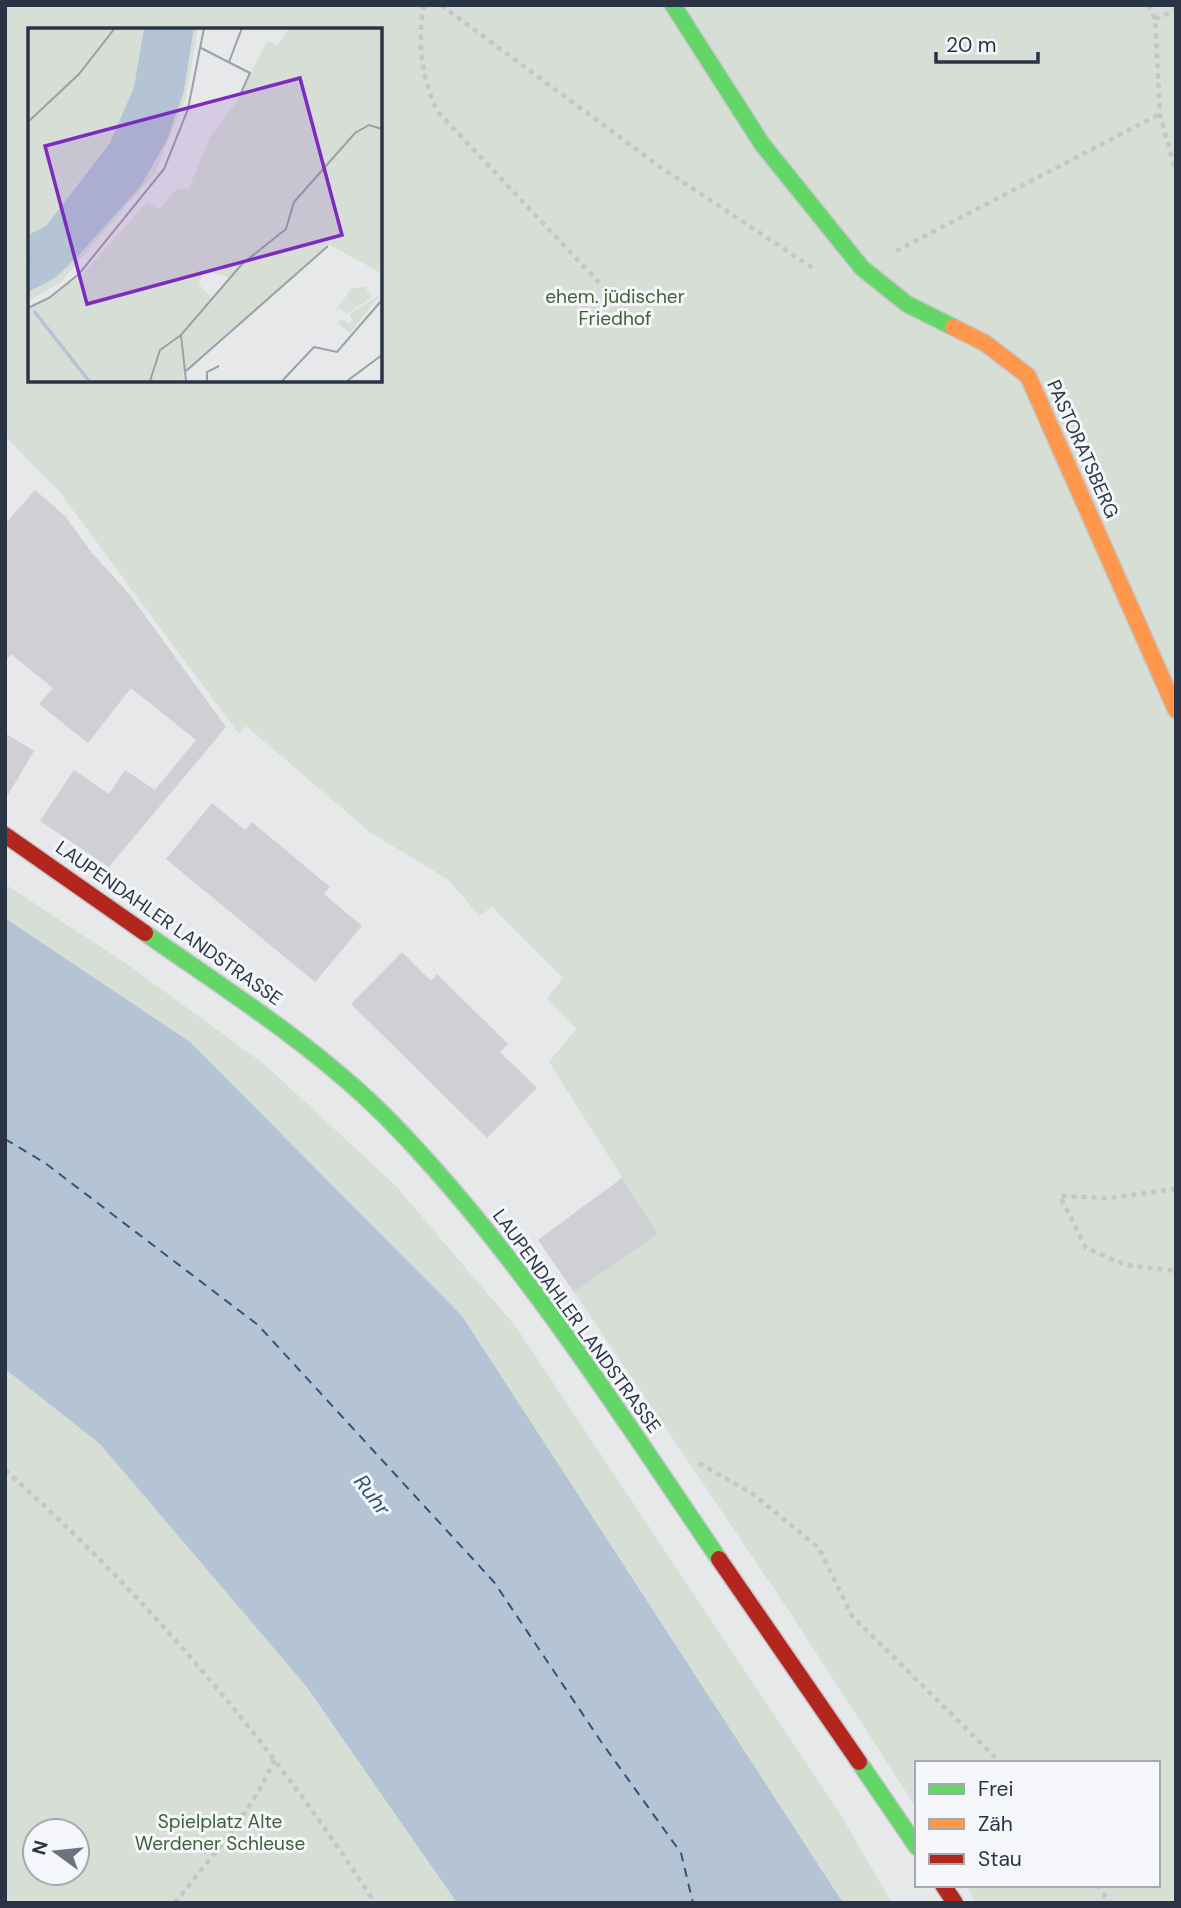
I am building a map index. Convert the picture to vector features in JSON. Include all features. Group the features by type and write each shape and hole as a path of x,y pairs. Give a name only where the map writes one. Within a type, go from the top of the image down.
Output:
{"main road":[{"name":"PASTORATSBERG","path":"673,5 762,144 862,268 907,303 985,343 1028,376 1176,710"},
{"name":"LAUPENDAHLER LANDSTRASSE","path":"5,835 292,1036 387,1118 464,1202 554,1318 915,1844"},
{"path":"944,1887 955,1903"}],"path":[{"path":"424,5 419,29 420,47 426,82 438,112 643,329"},
{"path":"441,5 660,167 806,266 817,269"},
{"path":"1148,5 1155,19 1160,114 1176,173"},
{"path":"1155,19 1176,10"},
{"path":"862,268 1160,114"},
{"path":"1176,1189 1110,1198 1060,1196 1086,1248 1126,1265 1176,1271"},
{"path":"689,1457 753,1494 819,1548 852,1616 999,1761"},
{"path":"5,1470 180,1642 275,1757 375,1903"},
{"path":"175,1903 246,1814 263,1787 275,1757"},
{"path":"1098,1887 1110,1903"}],"green space":[{"name":"ehem. jüdischer Friedhof","path":"5,5 1176,5 1176,1903 976,1903 967,1887 1160,1887 1160,1761 915,1761 915,1806 791,1614 574,1292 658,1234 549,1062 576,1029 547,998 563,978 492,907 479,916 449,880 371,833 246,726 239,734 58,490 5,436"},
{"path":"5,884 128,965 264,1064 395,1185 516,1327 839,1812 892,1903 843,1903 190,1042 5,918"},
{"name":"Spielplatz Alte Werdener Schleuse","path":"5,1369 100,1444 306,1686 457,1903 5,1903"}],"water":[{"name":"Ruhr","path":"5,918 190,1042 462,1316 843,1903 457,1903 306,1686 100,1444 5,1369"}],"building":[{"path":"35,490 65,516 92,553 130,595 226,727 109,867 40,821 74,770 109,794 125,770 155,790 196,740 131,688 88,743 39,704 53,688 11,654 5,661 5,524"},
{"path":"5,733 34,751 8,795 5,793"},
{"path":"212,803 245,830 252,822 330,887 324,894 362,926 315,982 166,859"},
{"path":"402,952 431,981 437,974 508,1044 500,1052 537,1088 487,1138 351,1004"},
{"path":"622,1178 658,1234 574,1292 538,1240"}],"ferry route":[{"path":"5,1139 45,1163 258,1325 494,1582 602,1743 681,1853 693,1903"}],"traffic: fast":[{"path":"673,5 762,144 862,268 907,304 953,327"},
{"path":"145,933 271,1021 332,1068 389,1120 436,1170 523,1277 603,1388 719,1559"},
{"path":"859,1762 915,1844"}],"traffic: slow":[{"path":"953,327 985,343 1028,376 1176,710"}],"traffic: jam":[{"path":"5,835 145,933"},
{"path":"719,1559 859,1762"},
{"path":"944,1887 955,1903"}]}
